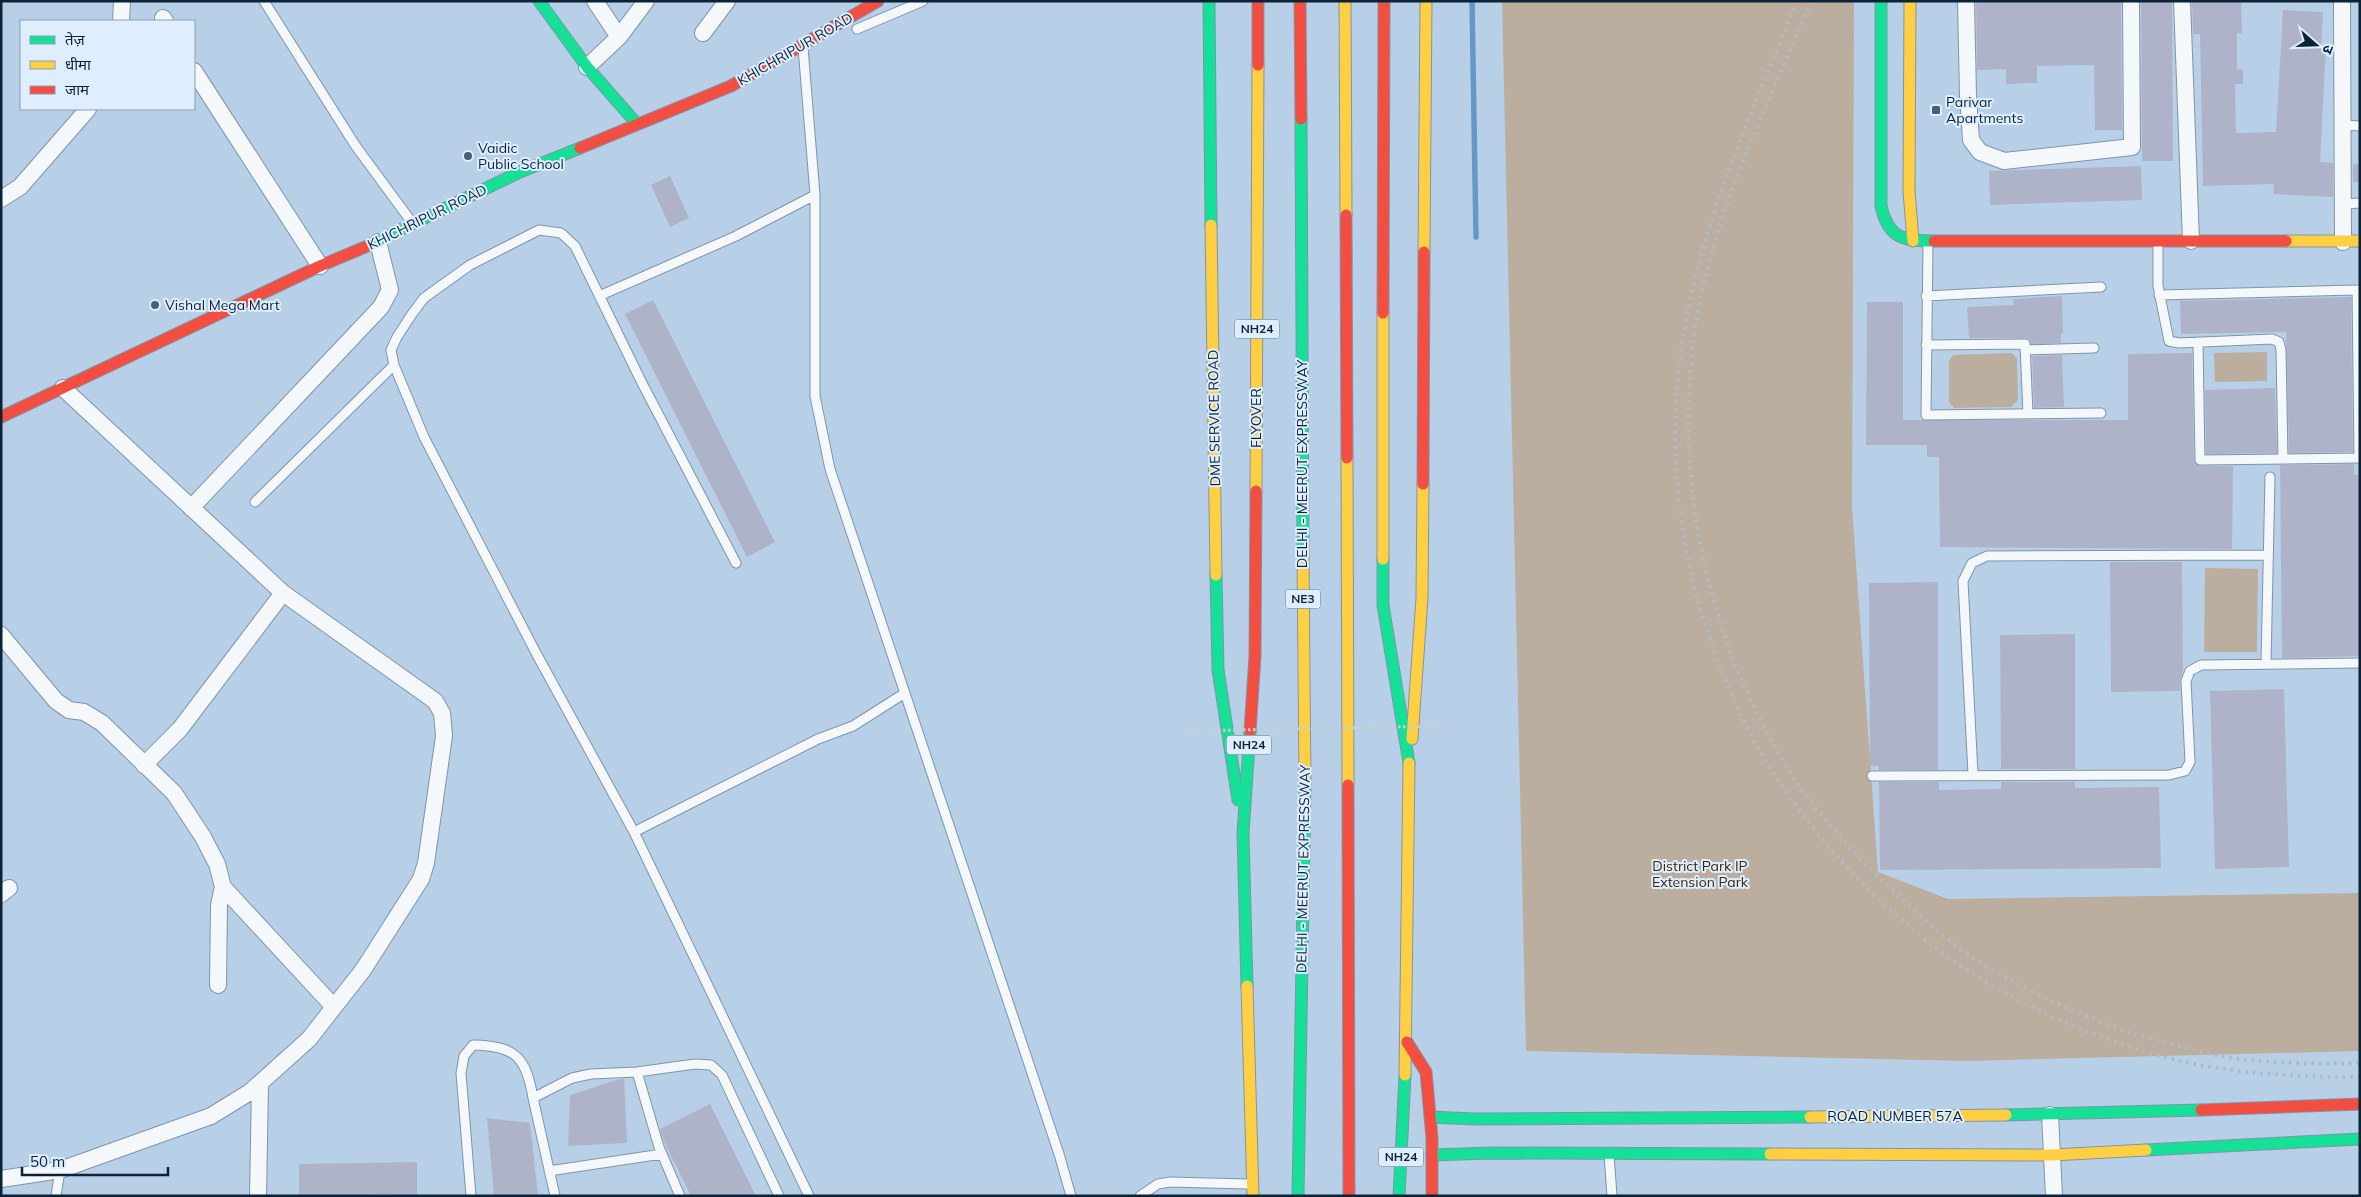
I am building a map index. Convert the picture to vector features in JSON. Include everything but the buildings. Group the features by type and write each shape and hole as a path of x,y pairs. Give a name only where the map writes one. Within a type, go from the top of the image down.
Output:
{"main road":[{"path":"539,1 587,68 637,124"},
{"name":"KHICHRIPUR ROAD","path":"1,417 320,266 378,242 520,172 731,86 878,1"},
{"name":"DME SERVICE ROAD","path":"1209,1 1208,55 1218,670 1243,834"},
{"name":"FLYOVER","path":"1243,834 1255,656 1258,1"},
{"name":"DELHI - MEERUT EXPRESSWAY","path":"1298,1196 1304,834 1300,1"},
{"path":"1346,1 1349,1196"},
{"path":"1384,1 1383,605 1410,768"},
{"path":"1426,1 1422,598 1410,768 1407,1042 1426,1072 1432,1155 1432,1196"},
{"path":"1881,1 1881,206 1884,223 1890,232 1913,241 2360,242"},
{"path":"1910,1 1909,191 1913,241"},
{"path":"1243,834 1252,1196"},
{"name":"NH24","path":"1399,1196 1407,1042"},
{"name":"ROAD NUMBER 57A","path":"1430,1118 1475,1120 2050,1115 2360,1104"},
{"path":"1432,1155 1491,1153 2052,1155 2360,1139"},
{"path":"1248,1190 1250,1163"}],"street":[{"path":"121,20 122,1"},
{"path":"595,1 619,37"},
{"path":"587,68 619,37 646,1"},
{"path":"703,33 727,1"},
{"path":"1966,1 1971,140 1980,152 2004,161 2132,147 2131,1"},
{"path":"2182,1 2191,241"},
{"path":"2342,1 2343,125 2352,203 2343,242"},
{"path":"195,73 320,266"},
{"path":"1,199 20,187 87,110"},
{"path":"191,508 381,307 390,290 378,242"},
{"path":"1,1179 60,1170 211,1116 250,1092 309,1039 363,970 420,879 426,863 444,736 442,714 435,701 284,593 63,388"},
{"path":"144,765 180,730 284,593"},
{"path":"1,635 56,701 69,710 84,712 102,723 174,793 203,836 217,864 224,887 334,1007"},
{"path":"218,985 219,905 224,887"},
{"path":"258,1196 260,1082"},
{"path":"2050,1115 2054,1196"}],"lane":[{"path":"264,1 355,145 413,224"},
{"path":"857,30 923,1"},
{"path":"803,44 815,195 815,396 830,469 1059,1154 1070,1196"},
{"path":"2343,125 2360,126"},
{"path":"599,296 736,236 815,195"},
{"path":"736,563 575,246 561,233 539,230 470,265 424,298 397,336 392,350 394,365 428,445 536,653 634,832 809,1196"},
{"path":"1928,240 1926,415 2101,413"},
{"path":"2158,241 2159,295 2169,341 2179,343 2272,339 2279,342 2281,350 2283,459"},
{"path":"1926,296 2101,288"},
{"path":"2159,295 2357,290 2359,458 2200,460 2198,342"},
{"path":"1926,345 2025,344 2028,414"},
{"path":"2025,350 2094,348"},
{"path":"255,502 394,365"},
{"path":"2266,664 2270,477"},
{"path":"1973,774 1963,581 1972,563 1987,556 2268,555"},
{"path":"1872,776 1973,774 2169,775 2185,771 2190,762 2186,681 2190,671 2200,665 2360,663"},
{"path":"634,832 818,739 853,726 905,693"},
{"path":"470,1196 461,1073 464,1056 473,1046 488,1046 506,1050 521,1059 529,1074 555,1196"},
{"path":"533,1098 572,1078 591,1074 637,1072 695,1064 711,1065 722,1075 779,1196"},
{"path":"637,1072 662,1154 680,1196"},
{"path":"1608,1153 1612,1196"},
{"path":"549,1171 662,1154"},
{"path":"56,1196 60,1170"},
{"path":"1140,1196 1158,1184 1170,1182 1248,1190"}],"path":[{"path":"1184,731 1444,726"}],"green space":[{"name":"District Park IP Extension Park","path":"1502,1 1854,1 1852,507 1878,872 1948,899 2360,893 2360,1051 1968,1061 1526,1051"},
{"path":"2267,352 2267,381 2215,382 2214,353"},
{"path":"2012,353 2017,359 2018,400 2011,407 1954,408 1949,402 1949,361 1953,355"},
{"path":"2205,568 2258,569 2257,652 2204,652"}],"waterway":[{"path":"1472,1 1476,237"}],"railway":[{"path":"1797,1 1739,143 1706,239 1693,288 1683,338 1677,389 1675,436 1677,483 1683,530 1692,576 1704,622 1720,666 1739,710 1760,751 1816,832 1838,858 1886,906 1958,964 2008,995 2088,1032 2170,1058 2223,1069 2278,1075 2360,1077"},
{"path":"1811,1 1757,127 1724,212 1700,300 1693,345 1689,399 1689,452 1694,506 1703,559 1717,611 1734,662 1756,712 1782,759 1817,810 1872,871 1942,934 1966,953 2003,976 2084,1015 2168,1044 2217,1055 2257,1061 2360,1063"}],"traffic: fast":[{"path":"539,1 587,67 637,124"},
{"path":"1209,1 1211,225"},
{"path":"1881,1 1881,206 1888,225 1899,236 1914,240 1934,241"},
{"path":"1301,119 1303,556"},
{"path":"365,247 520,172 580,148"},
{"path":"1383,559 1383,605 1409,763"},
{"path":"1216,575 1218,670 1238,800"},
{"path":"1247,986 1243,833 1250,731"},
{"path":"1298,1196 1305,786"},
{"path":"1399,1196 1405,1075"},
{"path":"2006,1115 2201,1110"},
{"path":"1430,1117 1475,1119 1810,1117"},
{"path":"2146,1150 2360,1139"},
{"path":"1432,1155 1491,1153 1770,1154"}],"traffic: slow":[{"path":"1345,1 1346,215"},
{"path":"1424,252 1426,1"},
{"path":"1910,1 1909,191 1913,241"},
{"path":"1256,491 1258,65"},
{"path":"1211,225 1216,575"},
{"path":"2286,241 2360,241"},
{"path":"1383,313 1383,559"},
{"path":"1347,458 1348,785"},
{"path":"1412,739 1422,598 1423,484"},
{"path":"1303,556 1305,786"},
{"path":"1405,1075 1409,763"},
{"path":"1247,986 1253,1196"},
{"path":"1810,1117 2006,1115"},
{"path":"1770,1154 2052,1155 2146,1150"}],"traffic: jam":[{"path":"580,148 731,86 878,1"},
{"path":"1258,1 1258,65"},
{"path":"1300,1 1301,119"},
{"path":"1383,313 1384,1"},
{"path":"1346,215 1347,458"},
{"path":"1934,241 2286,241"},
{"path":"1,417 320,266 365,247"},
{"path":"1423,484 1424,252"},
{"path":"1250,731 1255,656 1256,491"},
{"path":"1348,785 1349,1196"},
{"path":"1407,1042 1426,1072 1432,1138 1432,1196"},
{"path":"2201,1110 2360,1104"}],"place":[{"name":"Parivar Apartments","path":"1936,110"},
{"name":"Vaidic Public School","path":"468,156"},
{"name":"Vishal Mega Mart","path":"155,305"}]}
